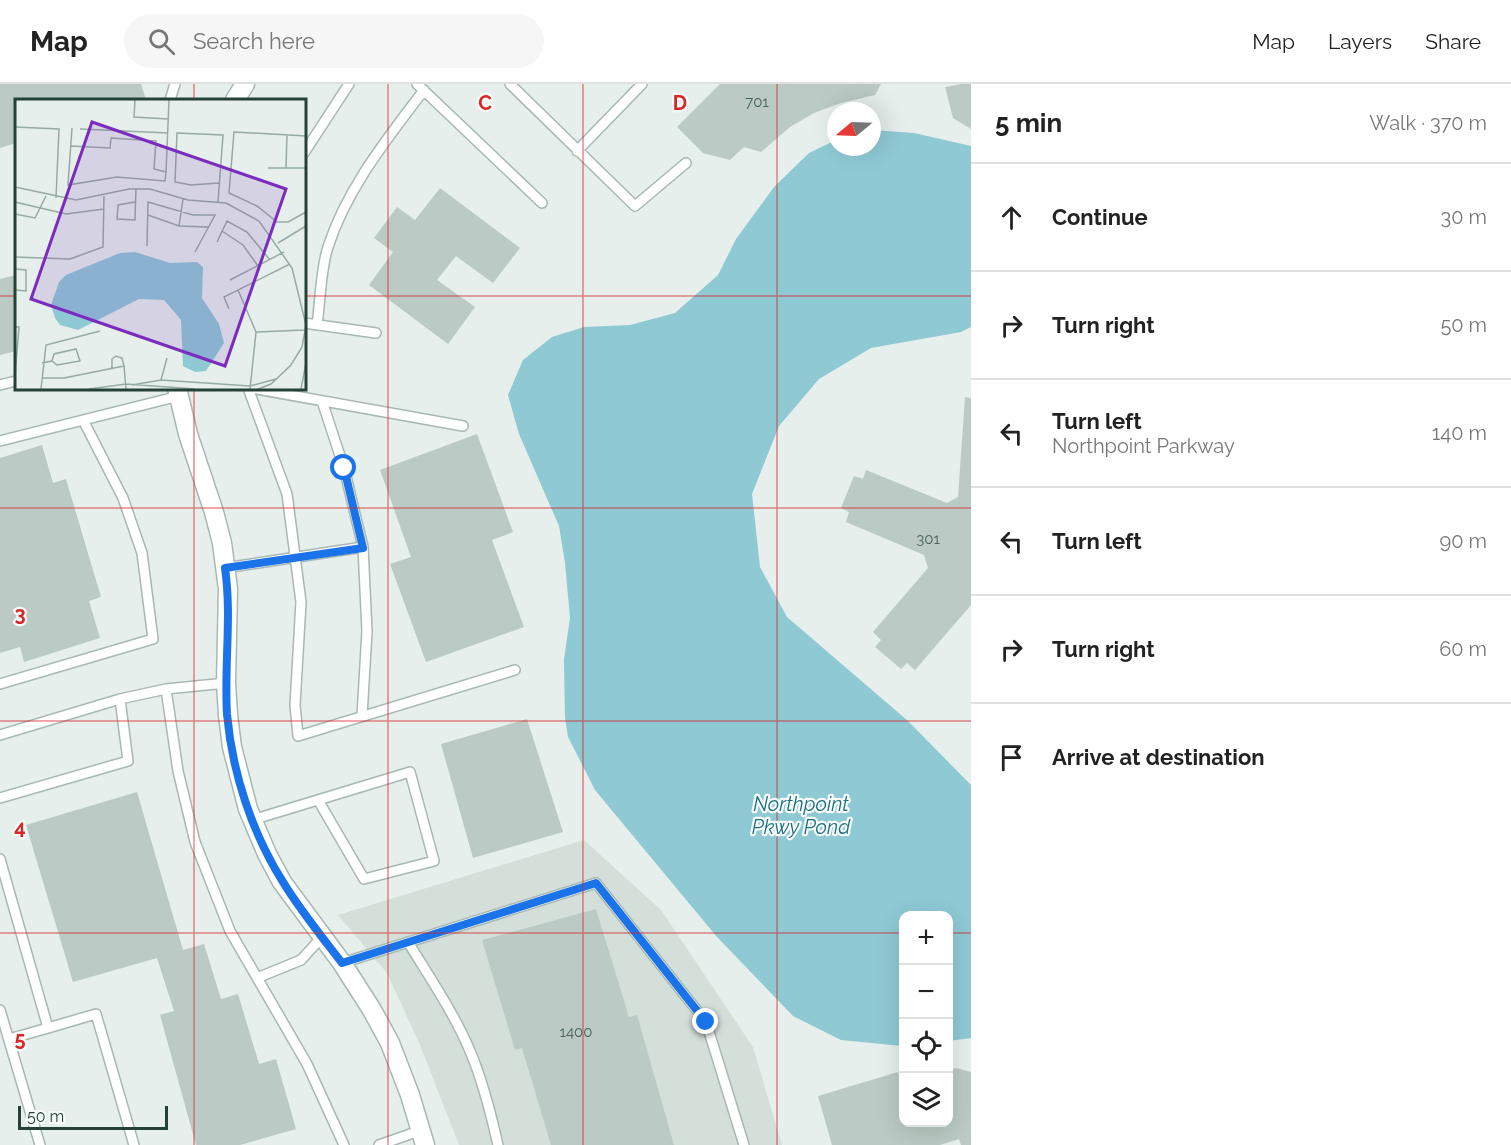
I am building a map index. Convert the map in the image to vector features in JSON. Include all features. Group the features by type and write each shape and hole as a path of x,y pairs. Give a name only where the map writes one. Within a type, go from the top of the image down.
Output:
{"street":[{"path":"237,99 245,84"},
{"path":"178,392 188,434 214,512 225,568 228,600 226,684 232,747 252,820 282,882 342,963 390,1043 411,1095 423,1138"}],"lane":[{"path":"170,99 175,84"},
{"path":"306,150 349,84"},
{"path":"510,84 635,206 686,163"},
{"path":"577,151 642,84"},
{"path":"317,325 327,249 349,197 421,87 542,203"},
{"path":"306,323 376,333"},
{"path":"0,385 15,381"},
{"path":"250,390 287,494 301,602 295,705 298,736 515,670"},
{"path":"260,390 463,426"},
{"path":"0,441 178,392"},
{"path":"322,401 344,468 363,548 367,631 362,716"},
{"path":"0,684 153,639 142,553 123,498 82,420"},
{"path":"225,568 363,548"},
{"path":"0,735 120,699 166,689 226,684"},
{"path":"166,689 178,771 195,842 230,931 308,1064 344,1145"},
{"path":"0,798 128,761 120,699"},
{"path":"252,820 410,772 434,861 364,879 318,800"},
{"path":"0,859 48,1028"},
{"path":"342,963 596,883 706,1022 744,1145"},
{"path":"256,978 301,960 322,937"},
{"path":"408,942 450,1010 470,1052 492,1117 498,1145"},
{"path":"0,1010 40,1145"},
{"path":"9,1039 96,1014 134,1145"},
{"path":"379,1145 423,1138"}],"shaded area":[{"path":"584,840 661,910 753,1047 782,1145 459,1145 420,1045 387,973 338,915"}],"water":[{"name":"Northpoint Pkwy Pond","path":"881,131 914,133 971,146 971,327 961,332 871,348 819,379 779,426 752,494 760,567 787,617 908,721 971,785 971,1038 953,1040 953,911 899,911 899,1046 841,1040 793,1016 717,937 595,790 568,737 565,718 564,659 570,618 559,526 519,434 508,395 523,360 552,337 584,327 630,325 675,313 718,275 736,239 774,187 809,153 827,144 827,156 881,156"}],"building":[{"path":"0,84 141,84 146,99 15,99 15,143 0,148"},
{"path":"720,84 881,84 875,95 845,102 827,102 827,108 790,127 761,152 744,147 730,160 703,153 677,127"},
{"path":"971,84 971,129 953,118 945,87"},
{"path":"440,188 520,248 493,283 456,256 437,280 475,307 448,344 369,285 393,252 374,238 397,207 415,220"},
{"path":"15,275 15,351 0,355 0,279"},
{"path":"965,397 971,398 971,605 915,670 907,663 901,669 875,647 881,640 873,632 928,568 924,555 846,522 849,512 841,508 854,476 863,479 866,470 947,503 958,497"},
{"path":"477,434 513,532 492,540 524,627 426,662 390,564 411,557 380,470"},
{"path":"42,445 53,483 66,479 101,597 89,601 100,638 24,662 20,647 0,653 0,458"},
{"path":"527,719 563,832 473,858 441,744"},
{"path":"137,792 183,950 204,944 221,999 238,994 259,1064 276,1059 296,1129 240,1145 196,1145 160,1015 174,1011 157,958 73,982 26,825"},
{"path":"596,909 629,1017 637,1015 674,1145 551,1145 522,1048 515,1050 482,940"},
{"path":"953,1069 971,1072 971,1145 961,1145 959,1139 940,1145 832,1145 818,1096 898,1072 899,1127 953,1127"}],"route":[{"path":"344,468 363,548 225,568 228,589 226,684 232,747 248,809 282,882 342,963 596,883 706,1022"}]}
